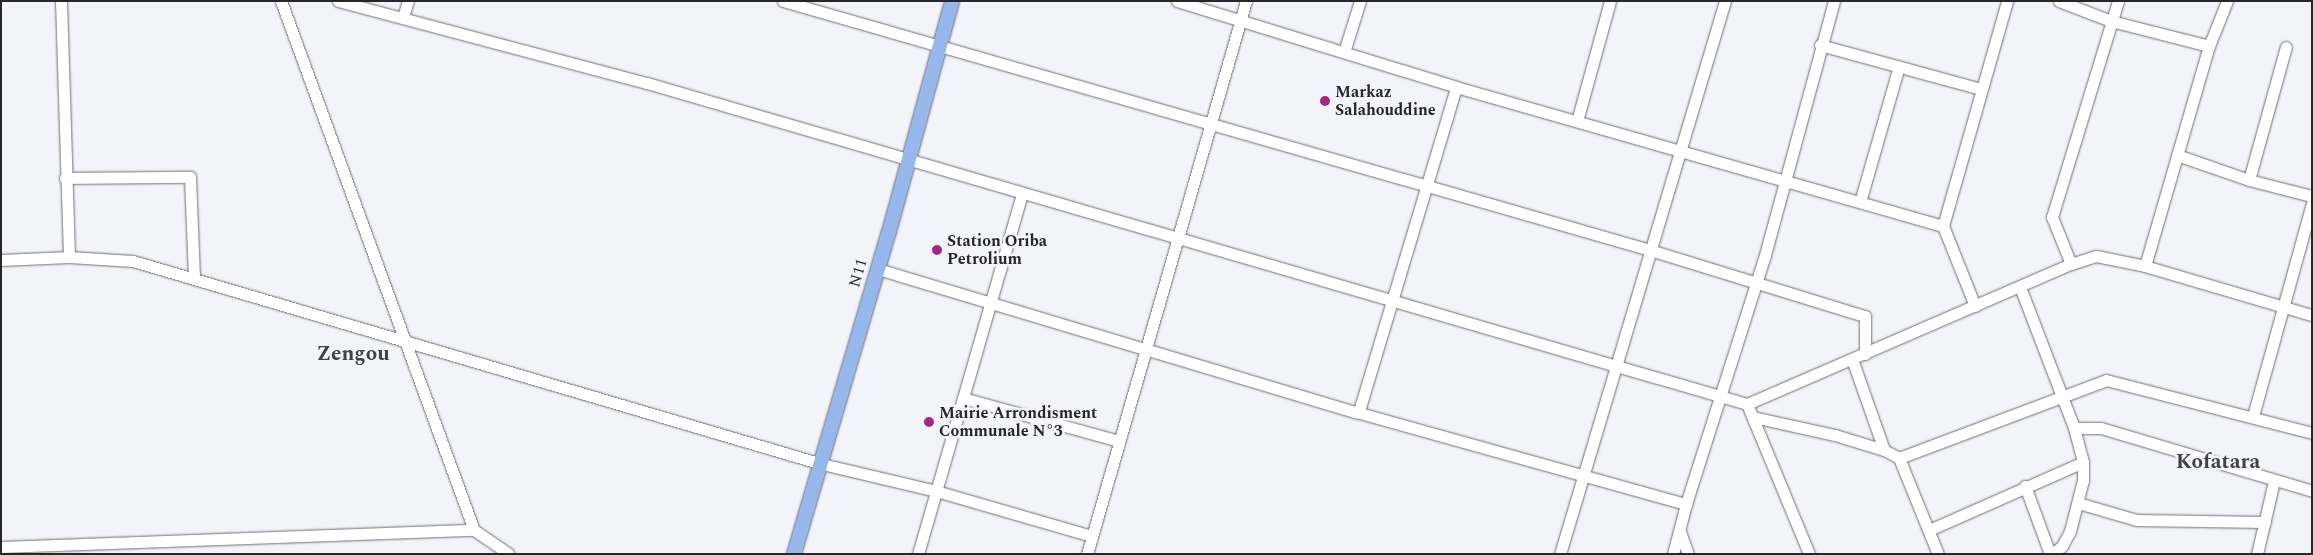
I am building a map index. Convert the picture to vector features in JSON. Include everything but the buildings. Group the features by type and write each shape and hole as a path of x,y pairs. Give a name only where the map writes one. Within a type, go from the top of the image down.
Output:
{"main road":[{"name":"N11","path":"794,554 822,464 910,159 952,1"}],"street":[{"path":"61,1 65,178 69,257"},
{"path":"281,1 403,340 474,530 509,554"},
{"path":"338,1 647,82 1390,300 1617,364 1747,404 2071,264 2101,256 2145,266 2312,315"},
{"path":"403,17 408,1"},
{"path":"783,1 940,48 1650,250 1865,316 1865,354"},
{"path":"1176,1 1456,87 1785,179 1943,226"},
{"path":"1087,554 1246,1"},
{"path":"1344,52 1360,1"},
{"path":"1577,121 1610,1"},
{"path":"1560,554 1582,475 1725,1"},
{"path":"1674,554 1686,504 1723,396 1756,284 1820,45 1834,1"},
{"path":"1975,306 1943,226 2007,1"},
{"path":"2060,1 2111,21 2209,46"},
{"path":"2071,264 2052,217 2118,1"},
{"path":"2145,266 2209,46 2227,1"},
{"path":"1820,45 1981,89"},
{"path":"2249,180 2286,47"},
{"path":"1860,202 1899,66"},
{"path":"1359,411 1390,300 1428,186 1456,87"},
{"path":"2177,155 2249,180 2312,196"},
{"path":"65,178 190,177 194,278"},
{"path":"918,554 1022,193"},
{"path":"2253,416 2312,203"},
{"path":"1,260 69,257 122,259 194,278 822,464 936,492 1092,536"},
{"path":"878,269 1359,411 1686,504"},
{"path":"2020,287 2060,396 2074,428 2083,462 2078,503 2062,550 2051,554 2026,486"},
{"path":"1852,359 1884,450"},
{"path":"1898,458 2096,382 2118,381 2312,433"},
{"path":"963,398 1119,441"},
{"path":"1747,404 1809,554"},
{"path":"1753,418 1835,435 1884,450 1898,458 1938,554"},
{"path":"2074,428 2101,428 2312,491"},
{"path":"1928,530 2083,462"},
{"path":"2257,554 2274,481"},
{"path":"2078,503 2154,521 2265,522"},
{"path":"1,548 474,530"},
{"path":"1680,532 1688,554"}],"place":[{"name":"Markaz Salahouddine","path":"1325,101"},
{"name":"Station Oriba Petrolium","path":"937,250"},
{"name":"Mairie Arrondisment Communale N°3","path":"929,422"}],"district":[{"name":"Zengou","path":"353,354"},
{"name":"Kofatara","path":"2218,462"}]}
